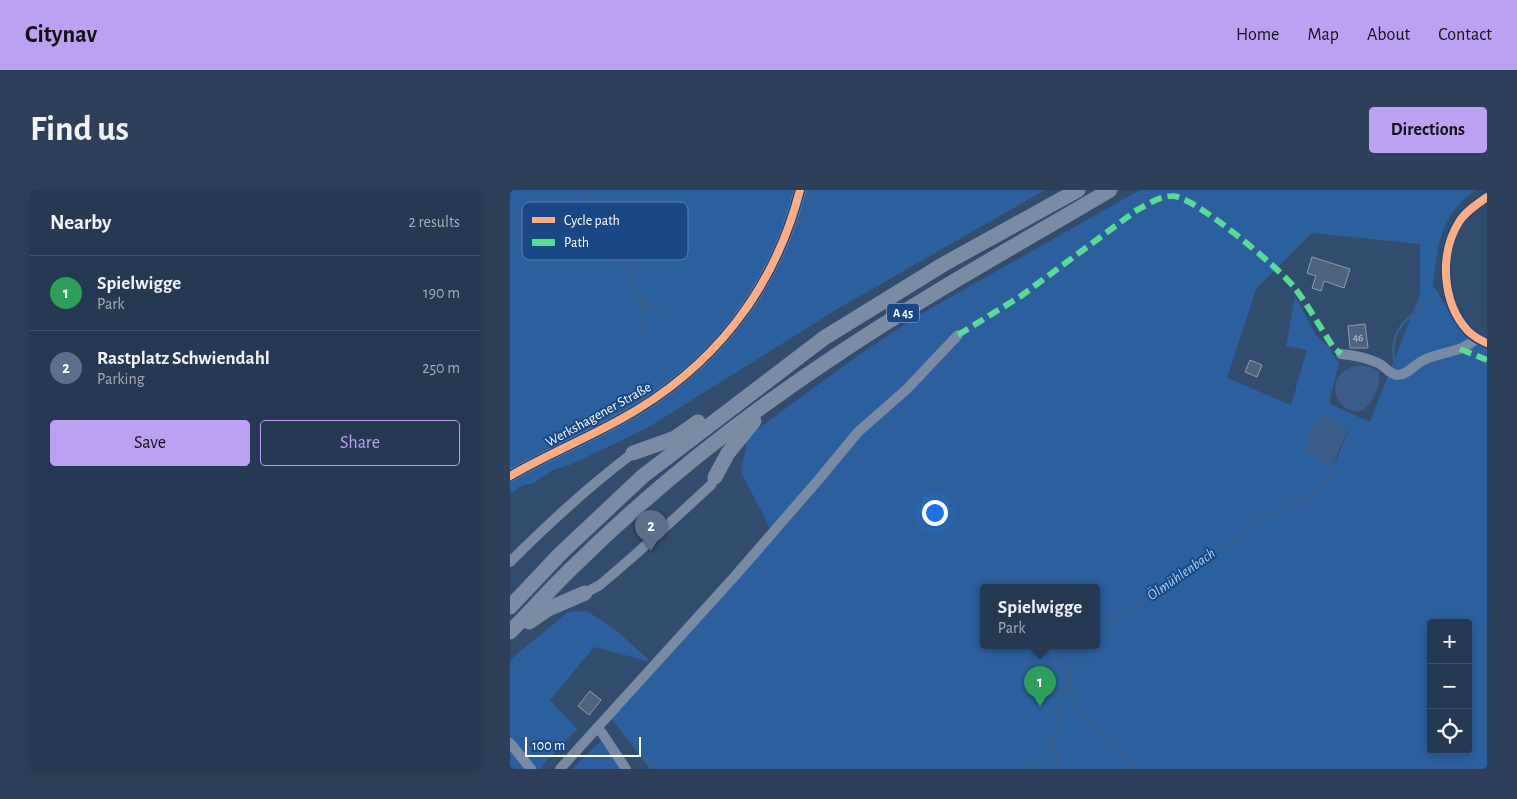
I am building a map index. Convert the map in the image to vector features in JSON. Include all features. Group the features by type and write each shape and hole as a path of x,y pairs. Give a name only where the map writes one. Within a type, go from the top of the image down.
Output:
{"highway":[{"name":"A 45","path":"510,607 560,554 644,476 824,338 944,264 1078,190"},
{"name":"A 45","path":"510,632 573,566 656,491 716,442 838,354 954,281 1110,190"},
{"path":"715,478 728,453 749,426 778,397"},
{"path":"633,453 676,438 713,412 737,403"},
{"path":"510,640 526,624 548,609 585,593"}],"main road":[{"name":"Werkshagener Straße","path":"510,476 595,433 645,405 685,376 709,353 737,322 758,292 783,242 800,190"}],"street":[{"path":"1482,341 1467,330 1455,311 1447,288 1446,258 1451,237 1459,221 1474,205 1487,197"},
{"path":"560,769 735,576 858,432 908,389 958,335"},
{"path":"1341,354 1379,363 1394,374 1399,375 1406,373 1425,359 1460,350 1482,341"},
{"path":"510,562 598,479 633,453"},
{"path":"585,593 600,585 636,554 711,485 715,478"},
{"path":"596,728 602,733 626,769"},
{"path":"510,743 531,769"}],"shaded area":[{"path":"510,190 1045,190 839,308 647,428 570,465 553,470 532,484 523,485 510,494"},
{"path":"1140,190 1475,190 1454,210 1443,232 1439,244 1433,285 1462,329 1487,348 1487,769 650,769 611,718 771,540 769,526 741,472 748,436 860,354 919,315","holes":["1312,233 1420,244 1420,294 1370,422 1330,404 1330,397 1339,364 1329,347 1316,335 1295,296 1286,346 1307,350 1291,405 1227,378 1256,289","1324,415 1349,429 1334,465 1324,465 1320,459 1306,451 1309,436"]},
{"path":"1359,365 1371,367 1379,372 1379,379 1373,398 1365,409 1355,411 1347,408 1339,401 1336,391 1337,381 1344,372"},
{"path":"1324,415 1349,429 1339,449 1334,465 1327,469 1320,459 1306,451 1309,436 1314,426"},
{"path":"587,611 617,631 651,662 594,647 550,700 577,729 541,767 542,769 510,769 510,660 568,612"},
{"path":"601,741 621,769 572,769"}],"building":[{"path":"1312,257 1350,269 1344,288 1324,281 1321,291 1312,288 1316,276 1307,273"},
{"path":"1365,324 1368,348 1350,348 1348,326"},
{"path":"1250,360 1262,365 1257,377 1245,372"},
{"path":"590,691 601,700 589,715 578,706"}],"waterway":[{"path":"588,190 592,202"},
{"path":"619,260 625,266 641,300 644,335"},
{"path":"641,300 663,317"},
{"name":"Ölmühlenbach","path":"1395,366 1394,345 1399,328 1412,315 1430,303"},
{"name":"Ölmühlenbach","path":"1100,630 1127,609 1163,589 1216,549 1243,539 1247,530 1256,526 1260,518 1270,515 1276,509 1297,503 1326,482 1338,470"},
{"path":"1076,649 1072,658 1068,688 1072,698 1101,738 1126,759 1134,769"},
{"path":"1035,671 1074,650"},
{"path":"1029,769 1039,761 1044,747 1053,739 1058,728 1058,695 1069,680"},
{"path":"1053,739 1059,769"}],"marked path":[{"path":"958,335 1021,296 1137,210 1158,199 1172,196 1183,199 1216,219 1272,265 1294,287 1334,348 1341,354"},
{"path":"1460,349 1487,360"}],"cycle path":[{"path":"510,476 621,419 654,399 684,376 711,351 735,324 756,294 774,261 789,227 800,190"},
{"path":"1487,197 1475,205 1459,222 1448,249 1446,263 1448,293 1459,320 1470,333 1487,343"}],"place":[{"name":"Rastplatz Schwiendahl","path":"651,551"},
{"name":"Spielwigge","path":"1040,707"}]}
